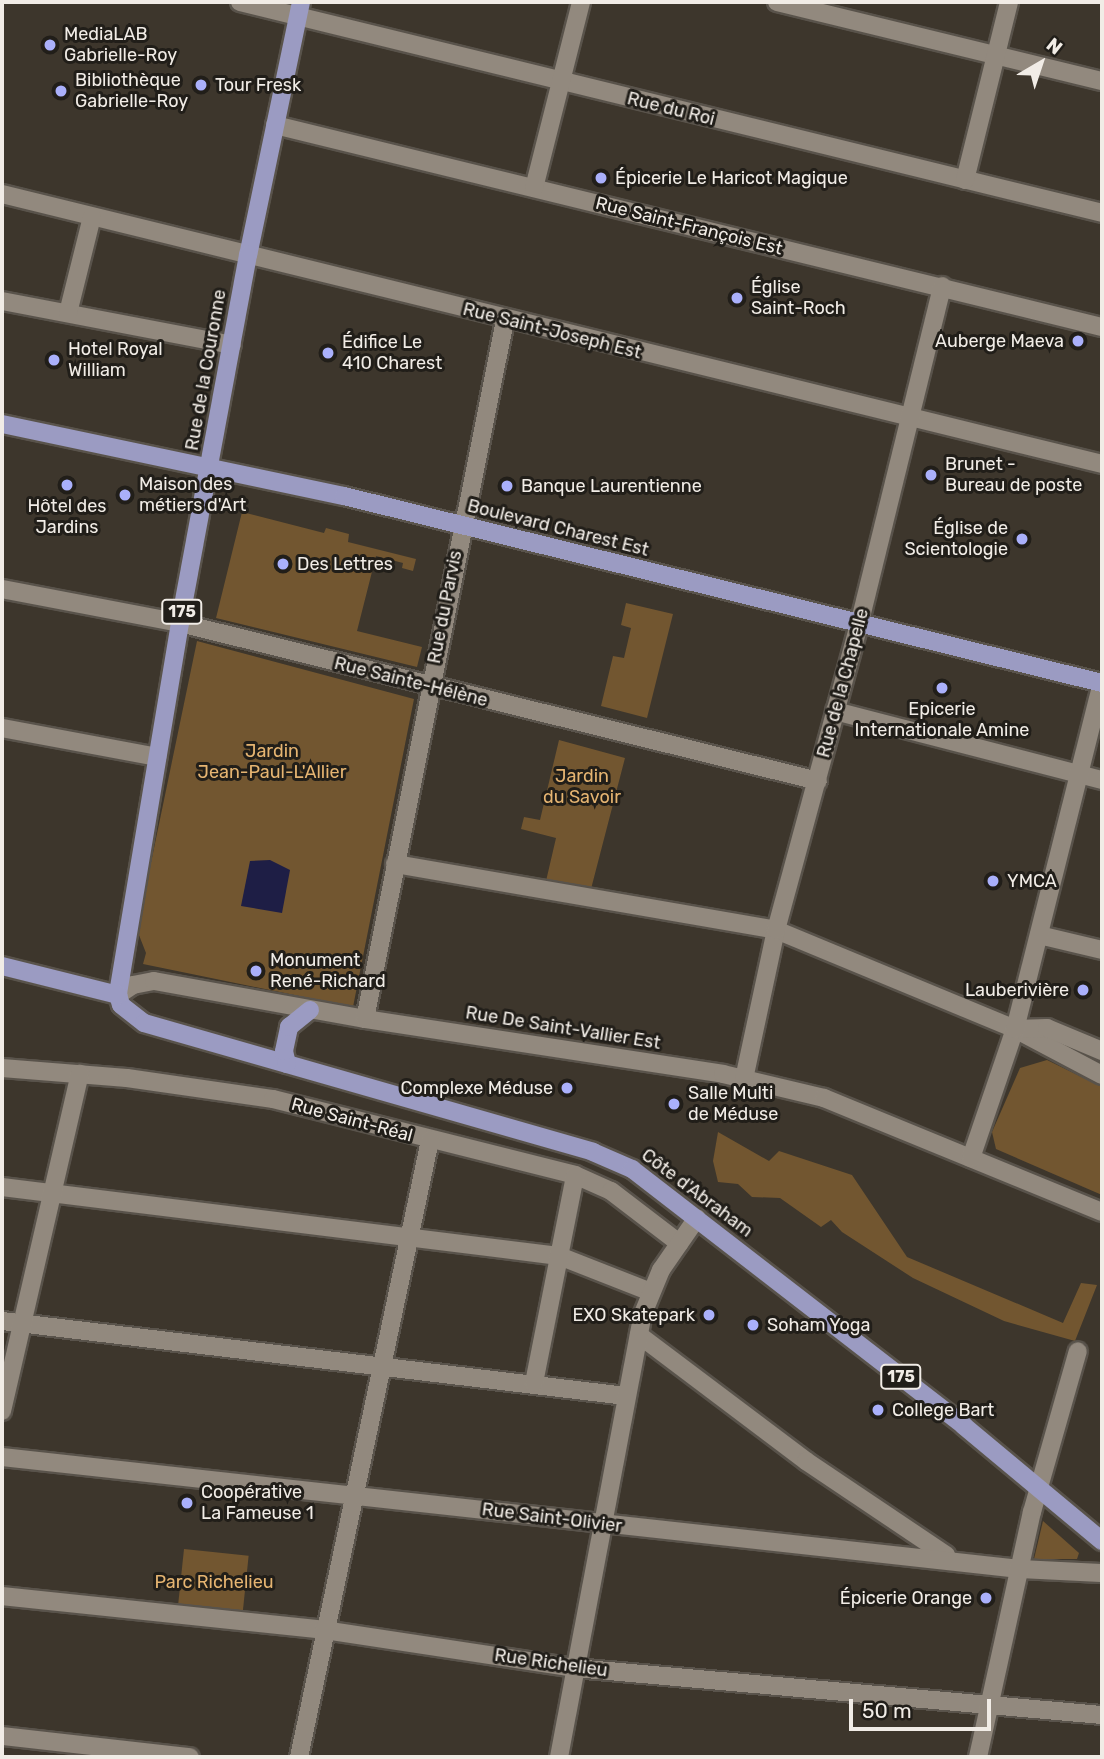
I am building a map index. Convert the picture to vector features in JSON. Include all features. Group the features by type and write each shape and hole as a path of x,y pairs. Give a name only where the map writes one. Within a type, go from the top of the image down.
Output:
{"main road":[{"name":"Rue de la Couronne","path":"118,995 180,623 248,255 299,9"},
{"name":"Boulevard Charest Est","path":"2,424 461,525 1102,683"},
{"path":"2,966 118,995"},
{"name":"Côte d'Abraham","path":"118,995 130,1016 144,1023 593,1152 632,1169 1039,1488 1102,1541"},
{"path":"287,1064 284,1051 289,1027 310,1010"}],"street":[{"name":"Rue du Roi","path":"240,2 299,9 561,82 1102,213"},
{"path":"534,188 581,2"},
{"path":"777,2 1102,81"},
{"path":"965,180 1009,2"},
{"name":"Rue Saint-François Est","path":"275,125 1102,327"},
{"name":"Rue Saint-Joseph Est","path":"2,194 505,320 1102,464"},
{"path":"68,313 92,217"},
{"name":"Rue de la Chapelle","path":"744,1079 776,930 859,625 942,286"},
{"path":"2,301 232,345"},
{"name":"Rue du Parvis","path":"365,1019 461,525 505,320"},
{"name":"Rue Sainte-Hélène","path":"2,589 180,623 429,687 818,780"},
{"path":"971,1158 1015,1029 1102,683"},
{"path":"835,711 1102,780"},
{"path":"2,729 157,757"},
{"path":"395,864 776,930 1015,1029 1102,1075"},
{"path":"1039,935 1102,950"},
{"name":"Rue De Saint-Vallier Est","path":"118,995 133,985 154,981 310,1010 744,1079 824,1098 1102,1212"},
{"path":"1015,1029 1047,1028 1102,1051"},
{"name":"Rue Saint-Réal","path":"2,1068 80,1074 273,1099 575,1175 611,1191 679,1243"},
{"path":"2,1411 55,1194 80,1074"},
{"path":"299,1757 379,1363 430,1140"},
{"path":"534,1383 575,1175"},
{"path":"2,1187 559,1256 651,1292"},
{"path":"559,1757 601,1524 639,1335 651,1292 697,1218"},
{"path":"2,1321 379,1363 626,1396"},
{"path":"639,1335 806,1461 950,1558"},
{"path":"978,1757 1019,1569 1078,1351"},
{"name":"Rue Saint-Olivier","path":"2,1457 601,1524 950,1558 1019,1569 1102,1573"},
{"name":"Rue Richelieu","path":"2,1596 324,1630 575,1668 1102,1715"},
{"path":"2,1736 190,1757"}],"green space":[{"path":"242,512 324,533 326,528 349,534 348,542 416,559 413,571 402,568 403,563 376,556 357,631 422,647 417,667 216,618"},
{"path":"626,603 673,614 647,718 601,706 613,656 624,658 631,628 621,625"},
{"name":"Jardin Jean-Paul-L'Allier","path":"197,641 414,699 353,1007 143,964 146,953 137,930"},
{"name":"Jardin du Savoir","path":"559,740 625,758 591,889 546,881 556,838 521,829 524,817 540,820"},
{"path":"1047,1060 1102,1087 1102,1195 996,1149 992,1132 1020,1068"},
{"path":"718,1132 769,1161 779,1151 852,1175 907,1257 1063,1323 1081,1283 1097,1285 1075,1341 1004,1321 913,1278 842,1232 831,1220 821,1227 780,1198 752,1197 738,1184 718,1182 713,1161"},
{"path":"1043,1521 1079,1553 1077,1559 1034,1559"},
{"name":"Parc Richelieu","path":"184,1549 249,1556 243,1613 178,1607"}],"shaded area":[{"path":"270,860 290,870 282,913 241,906 250,861"}],"place":[{"name":"MediaLAB Gabrielle-Roy","path":"50,45"},
{"name":"Tour Fresk","path":"201,85"},
{"name":"Bibliothèque Gabrielle-Roy","path":"61,91"},
{"name":"Épicerie Le Haricot Magique","path":"601,178"},
{"name":"Église Saint-Roch","path":"737,298"},
{"name":"Auberge Maeva","path":"1078,341"},
{"name":"Édifice Le 410 Charest","path":"328,353"},
{"name":"Hotel Royal William","path":"54,360"},
{"name":"Brunet - Bureau de poste","path":"931,475"},
{"name":"Hôtel des Jardins","path":"67,485"},
{"name":"Banque Laurentienne","path":"507,486"},
{"name":"Maison des métiers d'Art","path":"125,495"},
{"name":"Église de Scientologie","path":"1022,539"},
{"name":"Des Lettres","path":"283,564"},
{"name":"Epicerie Internationale Amine","path":"942,688"},
{"name":"YMCA","path":"993,881"},
{"name":"Monument René-Richard","path":"256,971"},
{"name":"Lauberivière","path":"1083,990"},
{"name":"Complexe Méduse","path":"567,1088"},
{"name":"Salle Multi de Méduse","path":"674,1104"},
{"name":"EXO Skatepark","path":"709,1315"},
{"name":"Soham Yoga","path":"753,1325"},
{"name":"College Bart","path":"878,1410"},
{"name":"Coopérative La Fameuse 1","path":"187,1503"},
{"name":"Épicerie Orange","path":"986,1598"}]}
